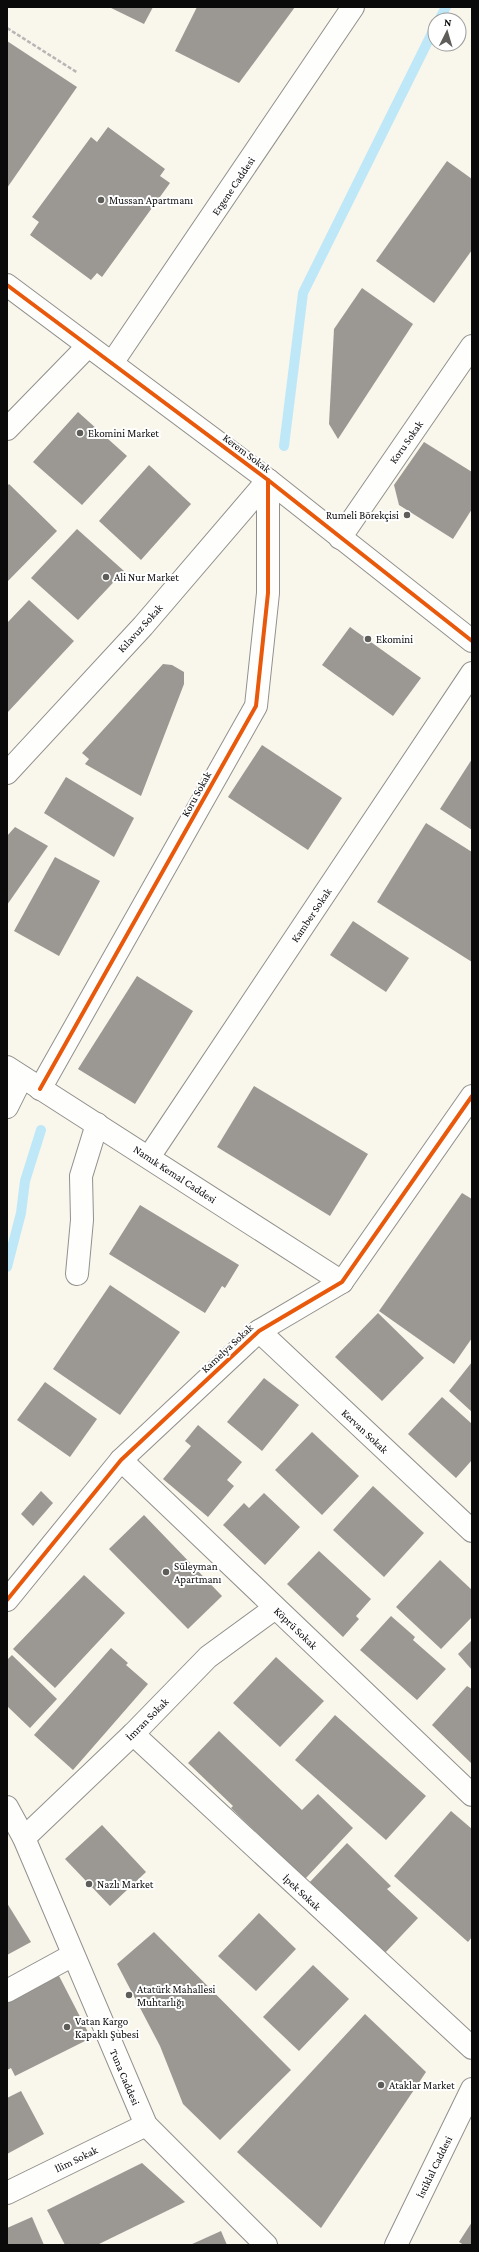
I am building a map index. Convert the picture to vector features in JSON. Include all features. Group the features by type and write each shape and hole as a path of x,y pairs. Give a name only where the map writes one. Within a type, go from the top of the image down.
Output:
{"street":[{"name":"Ergene Caddesi","path":"112,363 353,7"},
{"name":"Kerem Sokak","path":"7,285 268,480 340,538 472,640"},
{"path":"7,429 87,346"},
{"name":"Koru Sokak","path":"340,538 472,346"},
{"name":"Koru Sokak","path":"7,1107 23,1078 256,706 268,593 268,480"},
{"name":"Kılavuz Sokak","path":"7,773 143,626 268,480"},
{"name":"Kamber Sokak","path":"150,1157 472,673"},
{"name":"Namık Kemal Caddesi","path":"23,1078 150,1157 342,1282"},
{"name":"Kamelya Sokak","path":"7,1600 121,1460 259,1331 342,1282 472,1096"},
{"path":"77,1274 82,1220 81,1176 97,1124"},
{"name":"Kervan Sokak","path":"259,1331 472,1530"},
{"name":"Köprü Sokak","path":"121,1460 472,1795"},
{"name":"İmran Sokak","path":"24,1838 133,1734 208,1657 275,1608"},
{"name":"İpek Sokak","path":"133,1734 472,2048"},
{"name":"Tuna Caddesi","path":"7,1807 24,1838 146,2125 266,2245"},
{"path":"7,1991 73,1955"},
{"name":"İstiklal Caddesi","path":"396,2245 472,2089"},
{"name":"İlim Sokak","path":"7,2193 146,2125"}],"path":[{"path":"7,28 78,74"}],"building":[{"path":"109,7 153,7 144,24"},
{"path":"197,7 295,7 239,83 175,51"},
{"path":"7,41 77,87 7,188"},
{"name":"Mussan Apartmanı","path":"108,127 165,169 160,176 170,183 102,277 97,273 91,280 30,235 39,222 32,217 91,137 97,142"},
{"path":"447,161 472,179 472,250 434,303 376,261"},
{"path":"362,288 413,324 338,439 329,424 334,329"},
{"path":"78,412 127,456 82,505 33,462"},
{"path":"424,442 472,472 472,509 453,539 399,505 394,485"},
{"path":"149,465 191,504 141,560 99,521"},
{"path":"9,484 57,531 7,582 7,486"},
{"path":"77,529 124,571 78,620 31,578"},
{"path":"29,600 74,641 7,713 7,623"},
{"path":"350,627 421,678 393,716 322,665"},
{"path":"163,664 172,665 184,672 184,684 141,796 85,764 89,759 82,753"},
{"path":"262,745 342,798 308,850 228,797"},
{"path":"472,759 472,830 440,809"},
{"path":"66,777 134,818 114,857 44,813"},
{"path":"426,823 472,852 472,962 377,902"},
{"path":"15,827 48,846 7,905 7,836"},
{"path":"55,857 100,881 59,956 14,931"},
{"path":"353,921 409,958 386,992 330,955"},
{"path":"137,976 193,1011 135,1104 78,1069"},
{"path":"254,1086 368,1154 330,1216 217,1147"},
{"path":"462,1193 472,1199 472,1338 454,1364 379,1311"},
{"path":"140,1205 239,1265 225,1288 222,1286 205,1313 109,1254"},
{"path":"110,1285 180,1332 120,1415 53,1369"},
{"path":"378,1313 424,1358 382,1401 335,1357"},
{"path":"472,1362 472,1412 449,1391"},
{"path":"264,1378 299,1405 262,1451 227,1422"},
{"path":"45,1382 97,1419 70,1457 17,1420"},
{"path":"442,1397 472,1424 472,1460 456,1478 408,1434"},
{"path":"198,1425 242,1462 227,1480 234,1486 208,1517 163,1479 191,1446 185,1441"},
{"path":"312,1432 359,1476 322,1515 275,1470"},
{"path":"373,1486 424,1533 384,1577 333,1530"},
{"path":"41,1491 53,1503 33,1526 21,1514"},
{"path":"264,1493 300,1527 265,1565 223,1525 244,1503 249,1508"},
{"name":"Süleyman Apartmanı","path":"144,1515 222,1596 188,1629 109,1549"},
{"path":"319,1551 371,1599 356,1616 359,1619 343,1637 287,1584"},
{"path":"440,1560 472,1590 472,1617 441,1649 396,1607"},
{"path":"84,1575 125,1613 55,1688 13,1649"},
{"path":"391,1616 415,1637 413,1640 446,1669 417,1700 360,1650"},
{"path":"472,1640 472,1670 458,1654"},
{"path":"111,1648 128,1663 126,1665 148,1684 73,1770 34,1735"},
{"path":"12,1655 57,1699 30,1728 7,1706 7,1660"},
{"path":"276,1657 324,1701 280,1747 233,1703"},
{"path":"467,1686 472,1689 472,1764 432,1725"},
{"path":"335,1715 426,1796 386,1840 295,1760"},
{"path":"219,1731 302,1810 318,1794 353,1828 305,1879 231,1808 233,1806 188,1763"},
{"path":"451,1811 472,1829 472,1937 468,1942 394,1876"},
{"path":"102,1825 146,1872 110,1906 65,1859"},
{"path":"347,1843 391,1886 387,1889 418,1918 384,1954 309,1883"},
{"path":"7,1903 31,1942 7,1955"},
{"path":"259,1913 296,1949 256,1991 218,1956"},
{"path":"154,1932 291,2070 220,2140 183,2104 160,2046 117,1964"},
{"path":"313,1965 349,1999 299,2051 263,2017"},
{"path":"58,1974 91,2038 15,2076 11,2068 7,2070 7,1999"},
{"path":"365,2014 426,2072 321,2228 237,2152"},
{"path":"21,2091 44,2134 7,2154 7,2098"},
{"path":"142,2163 185,2202 97,2245 65,2245 47,2210"},
{"path":"32,2217 44,2245 7,2245 7,2228"},
{"path":"472,2222 472,2245 464,2245 459,2242"},
{"path":"221,2231 227,2245 190,2245"}],"waterway":[{"path":"443,12 446,7"},
{"path":"284,446 303,293 427,43"},
{"path":"7,1267 21,1213 25,1181 41,1130"}],"cycle path":[{"path":"7,285 268,480 472,641"},
{"path":"40,1089 256,706 268,593 268,480"},
{"path":"7,1600 121,1460 259,1331 342,1282 472,1096"}],"place":[{"name":"Mussan Apartmanı","path":"101,200"},
{"name":"Ekomini Market","path":"80,433"},
{"name":"Rumeli Börekçisi","path":"407,515"},
{"name":"Ali Nur Market","path":"106,577"},
{"name":"Ekomini","path":"368,639"},
{"name":"Süleyman Apartmanı","path":"166,1572"},
{"name":"Nazlı Market","path":"89,1884"},
{"name":"Atatürk Mahallesi Muhtarlığı","path":"129,1995"},
{"name":"Vatan Kargo Kapaklı Şubesi","path":"67,2027"},
{"name":"Ataklar Market","path":"381,2085"}]}
